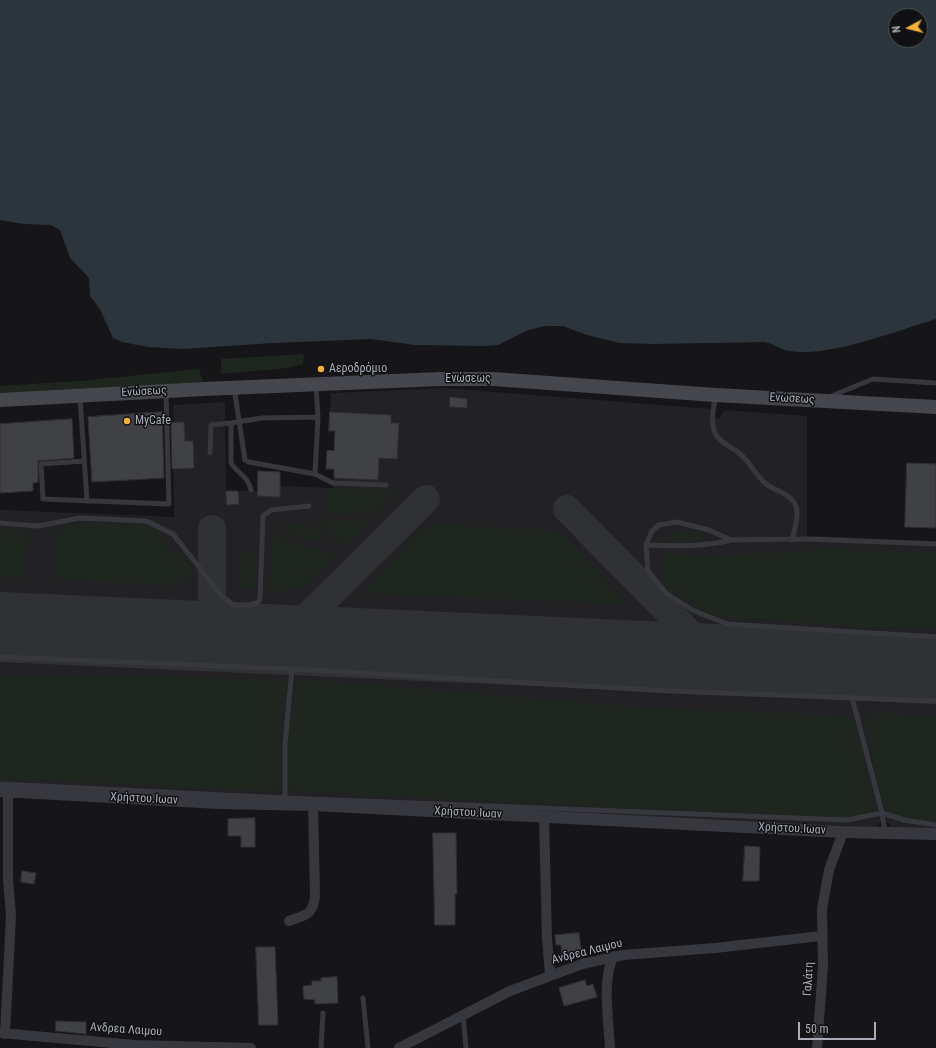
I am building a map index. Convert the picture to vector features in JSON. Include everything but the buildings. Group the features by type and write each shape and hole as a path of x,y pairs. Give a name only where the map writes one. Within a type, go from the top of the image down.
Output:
{"main road":[{"name":"Ενώσεως","path":"0,400 440,379 493,379 715,395 936,407"}],"street":[{"name":"Χρήστου.Ιωαν","path":"3,789 219,803 313,804 843,832 936,834"},
{"path":"3,789 11,916 3,1034"},
{"path":"289,921 308,914 313,909 315,897 313,804"},
{"path":"544,817 546,938 550,975"},
{"name":"Γαλάτη","path":"817,1048 823,967 821,936 825,886 829,870 843,832"},
{"name":"Ανδρεα Λαιμου","path":"399,1048 425,1036 463,1014 510,990 550,975 614,956 715,948 821,936"},
{"path":"610,1048 608,981 614,956"},
{"name":"Ανδρεα Λαιμου","path":"3,1034 158,1047 251,1048"}],"lane":[{"path":"820,400 873,379 936,383"},
{"path":"315,474 318,417 316,385"},
{"path":"234,388 245,460 315,474 333,483 386,485"},
{"path":"84,461 41,464 43,499 169,504 166,391"},
{"path":"715,395 713,426 718,439 741,455 764,483 772,489 789,496 796,504 798,510 797,520 792,540"},
{"path":"80,396 87,501"},
{"path":"210,453 211,425 239,421 318,417"},
{"path":"231,423 231,463 234,468 247,479 251,490"},
{"path":"0,523 38,526 80,518 146,521 172,534 221,595 233,604 250,605 257,603 260,599 264,516 271,510 309,506"},
{"path":"732,540 709,530 677,522 659,525 652,531 646,545 648,571 666,593 692,610 727,624 936,637"},
{"path":"646,545 711,545 732,540 936,544"},
{"path":"0,657 292,669 670,691 936,701"},
{"path":"285,798 284,750 292,669"},
{"path":"852,697 882,813 885,832"},
{"path":"3,789 285,798 847,820 882,813 909,821 936,825"},
{"path":"363,998 368,1048"},
{"path":"321,1048 323,1013"},
{"path":"463,1014 466,1048"}],"shaded area":[{"path":"0,0 936,0 936,319 844,347 807,352 790,351 765,342 652,344 620,343 587,335 563,326 546,326 528,330 498,345 484,346 415,345 371,339 182,349 148,347 122,342 113,338 100,309 90,296 89,278 70,258 60,230 51,225 24,224 0,220"},
{"path":"304,354 303,364 287,368 221,374 221,359"},
{"path":"199,369 203,382 0,396 0,386 80,381"},
{"path":"444,388 712,409 712,418 719,418 725,410 807,416 807,536 936,541 936,829 892,828 889,823 879,823 876,827 0,788 0,510 174,517 173,405 225,402 226,491 257,491 258,471 280,472 280,486 333,488 334,470 326,469 327,450 334,450 335,432 329,431 331,393"},
{"path":"325,488 395,491 379,510 367,513 324,515"},
{"path":"372,519 345,545 323,526 324,521"},
{"path":"92,522 125,522 151,525 163,534 164,550 179,553 190,567 191,574 188,580 174,585 53,579 54,535 63,529"},
{"path":"311,524 329,545 291,532 278,525"},
{"path":"439,524 555,531 570,542 626,604 361,593 423,529"},
{"path":"0,528 28,532 23,577 0,578"},
{"path":"683,531 696,531 702,538 714,543 666,542 673,534"},
{"path":"273,535 336,557 302,586 269,592 269,537"},
{"path":"813,549 936,552 936,629 867,627 713,616 702,613 675,590 668,590 660,567 663,553 698,556 805,552"},
{"path":"256,552 254,587 240,588 241,553"},
{"path":"0,675 286,679 280,744 280,784 276,790 269,791 0,778"},
{"path":"296,679 649,708 853,716 875,807 868,814 843,817 640,809 296,791 291,789 288,780 287,752"},
{"path":"871,713 936,717 936,822 914,820 900,816 887,810 882,805 865,720"}],"taxiway":[{"path":"264,639 288,633 303,621 426,499"},
{"path":"567,509 700,644 722,660"},
{"path":"195,636 207,627 212,612 212,529"},
{"path":"326,600 320,612 319,622 324,632 333,642"},
{"path":"654,656 670,651 679,643 679,630 671,615"}],"runway":[{"path":"0,627 936,669"}],"place":[{"name":"Αεροδρόμιο","path":"321,369"},
{"name":"MyCafe","path":"127,421"}]}
